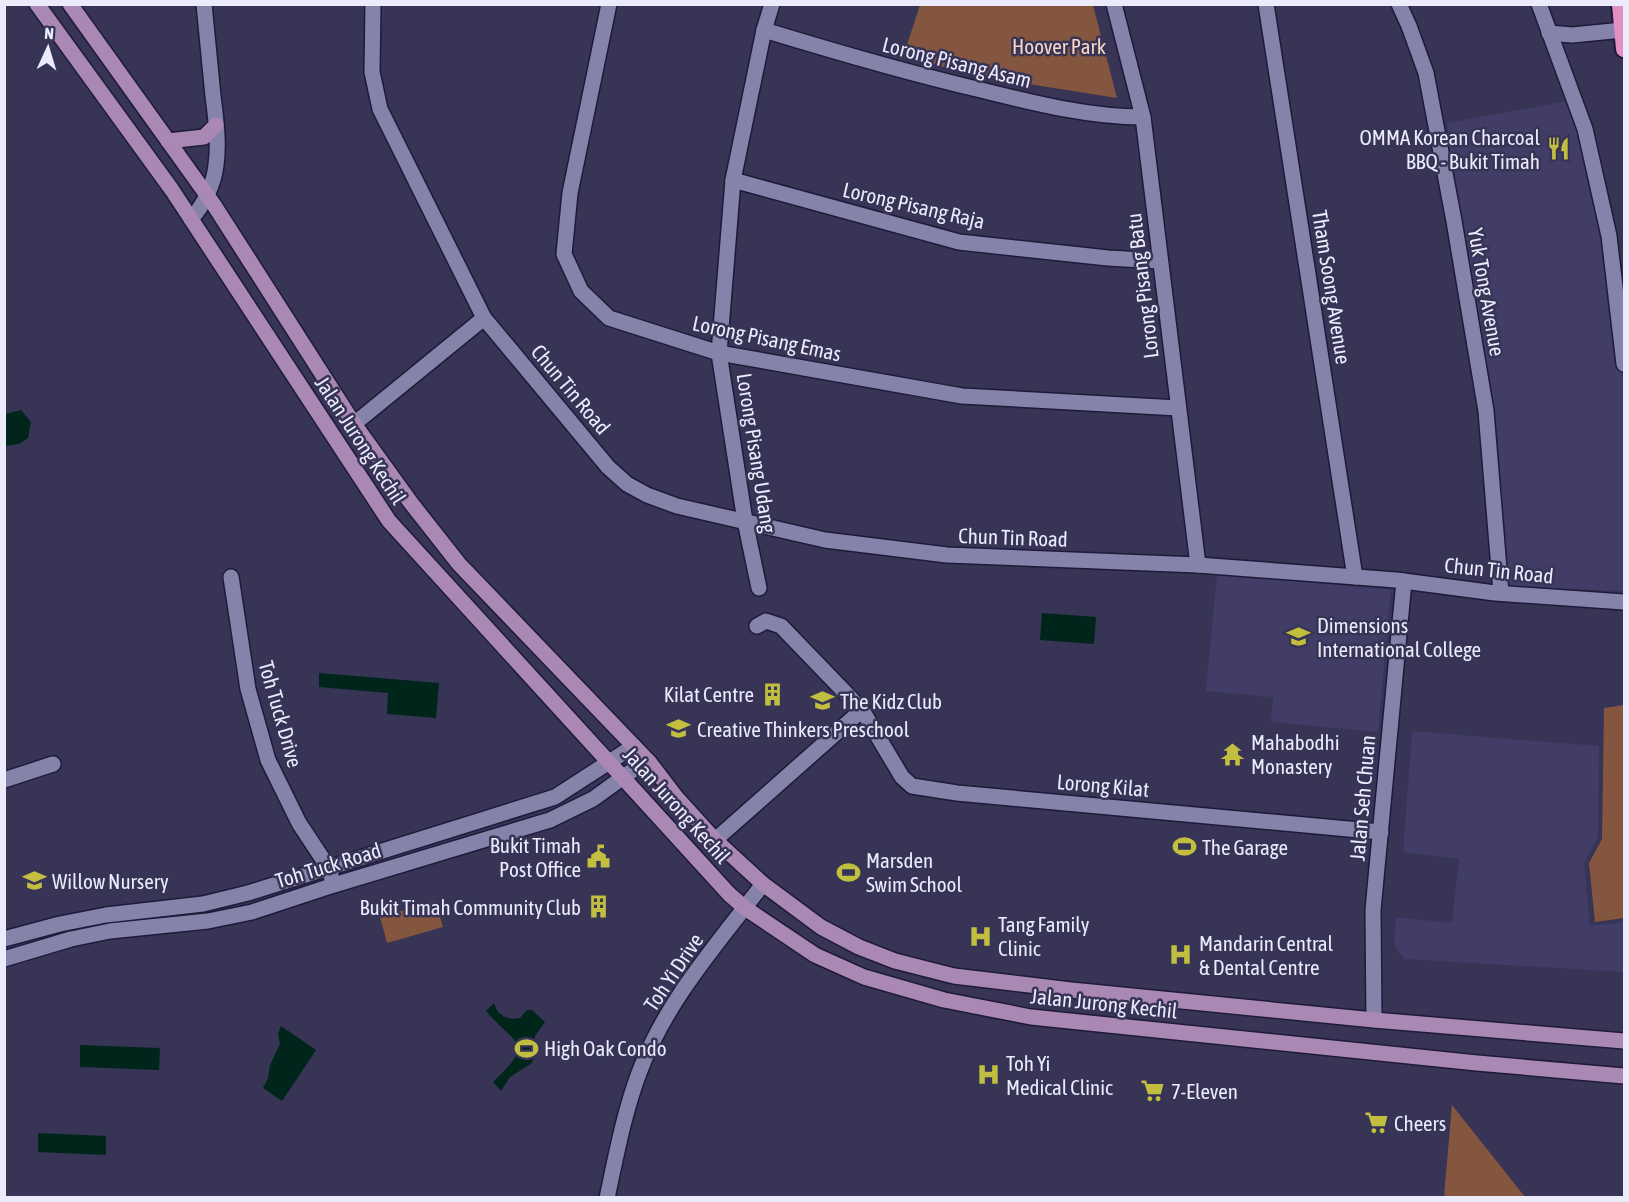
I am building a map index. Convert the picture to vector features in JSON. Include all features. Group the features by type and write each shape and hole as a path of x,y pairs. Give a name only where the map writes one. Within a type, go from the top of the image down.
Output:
{"highway":[{"path":"1620,4 1624,49"}],"main road":[{"name":"Jalan Jurong Kechil","path":"37,4 158,170 389,521 624,777 693,857 745,908 815,955 864,978 944,1000 1031,1017 1624,1076"},
{"name":"Jalan Jurong Kechil","path":"70,4 207,194 354,424 459,564 634,746 716,840 763,885 821,927 895,961 954,976 1374,1020 1624,1041"},
{"path":"168,141 204,137 216,125"}],"street":[{"path":"191,219 200,209 216,168 216,125 204,4"},
{"name":"Chun Tin Road","path":"373,4 372,72 380,109 484,318 608,467 627,484 647,495 677,506 825,540 947,555 1198,565 1404,581 1501,593 1624,602"},
{"name":"Lorong Pisang Emas","path":"609,4 570,193 564,254 582,291 609,318 719,353 962,396 1178,408"},
{"name":"Lorong Pisang Udang","path":"759,588 745,521 719,353 733,180 764,30 772,4"},
{"name":"Lorong Pisang Batu","path":"1114,4 1143,117 1198,565"},
{"name":"Tham Soong Avenue","path":"1266,4 1355,577"},
{"name":"Yuk Tong Avenue","path":"1399,4 1426,73 1454,221 1486,411 1501,593"},
{"path":"1539,4 1585,129 1609,236 1624,364"},
{"name":"Lorong Pisang Asam","path":"764,30 899,71 1046,106 1143,117"},
{"path":"1549,33 1578,35 1623,30"},
{"path":"1557,55 1568,41 1578,35"},
{"name":"Lorong Pisang Raja","path":"733,180 959,242 1108,258 1160,261"},
{"path":"354,424 484,318"},
{"name":"Toh Tuck Drive","path":"231,577 248,689 268,760 299,823 328,867 334,885"},
{"name":"Jalan Seh Chuan","path":"1374,1020 1373,910 1404,581"},
{"name":"Lorong Kilat","path":"757,626 766,621 781,626 862,710 902,777 912,786 969,794 1381,832"},
{"path":"716,840 862,710"},
{"name":"Toh Tuck Road","path":"4,939 106,915 203,904 248,893 555,797 634,746"},
{"name":"Toh Tuck Road","path":"4,959 71,939 110,931 208,921 252,912 550,820 593,799 647,760"},
{"path":"4,780 53,764"},
{"name":"Toh Yi Drive","path":"607,1197 626,1113 639,1072 659,1030 698,966 763,885"}],"shaded area":[{"path":"1573,100 1605,236 1624,390 1624,591 1497,586 1447,123"},
{"path":"21,410 31,422 28,438 19,444 5,446 6,414"},
{"name":"Dimensions International College","path":"1217,574 1391,590 1378,732 1271,722 1273,697 1206,691"},
{"path":"1042,613 1096,617 1094,644 1040,640"},
{"path":"319,673 439,683 436,718 387,714 388,693 319,687"},
{"path":"1412,731 1599,746 1598,837 1584,863 1590,926 1624,922 1624,972 1404,959 1394,944 1396,917 1452,923 1459,859 1403,852"},
{"name":"High Oak Condo","path":"494,1003 500,1014 507,1018 520,1018 527,1010 532,1010 545,1022 535,1036 532,1063 510,1077 501,1091 493,1082 506,1069 518,1051 513,1038 486,1011"},
{"path":"281,1026 316,1050 282,1101 263,1088 280,1044 278,1034"},
{"path":"80,1045 160,1048 159,1070 80,1067"},
{"path":"38,1133 106,1136 106,1155 38,1152"}],"green space":[{"name":"Hoover Park","path":"920,5 1093,5 1117,98 990,78 903,57"},
{"path":"1624,705 1624,918 1595,922 1589,863 1602,839 1604,708"},
{"path":"435,901 443,927 387,943 380,917"},
{"path":"1452,1105 1525,1197 1444,1197"}],"place":[{"name":"OMMA Korean Charcoal BBQ - Bukit Timah","path":"1558,149"},
{"name":"Dimensions International College","path":"1299,637"},
{"name":"Kilat Centre","path":"772,694"},
{"name":"The Kidz Club","path":"822,701"},
{"name":"Creative Thinkers Preschool","path":"679,729"},
{"name":"Mahabodhi Monastery","path":"1233,754"},
{"name":"The Garage","path":"1184,847"},
{"name":"Bukit Timah Post Office","path":"599,857"},
{"name":"Marsden Swim School","path":"848,872"},
{"name":"Willow Nursery","path":"34,881"},
{"name":"Bukit Timah Community Club","path":"599,907"},
{"name":"Tang Family Clinic","path":"980,936"},
{"name":"Mandarin Central & Dental Centre","path":"1181,955"},
{"name":"High Oak Condo","path":"526,1048"},
{"name":"Toh Yi Medical Clinic","path":"988,1075"},
{"name":"7-Eleven","path":"1153,1091"},
{"name":"Cheers","path":"1376,1123"}]}
